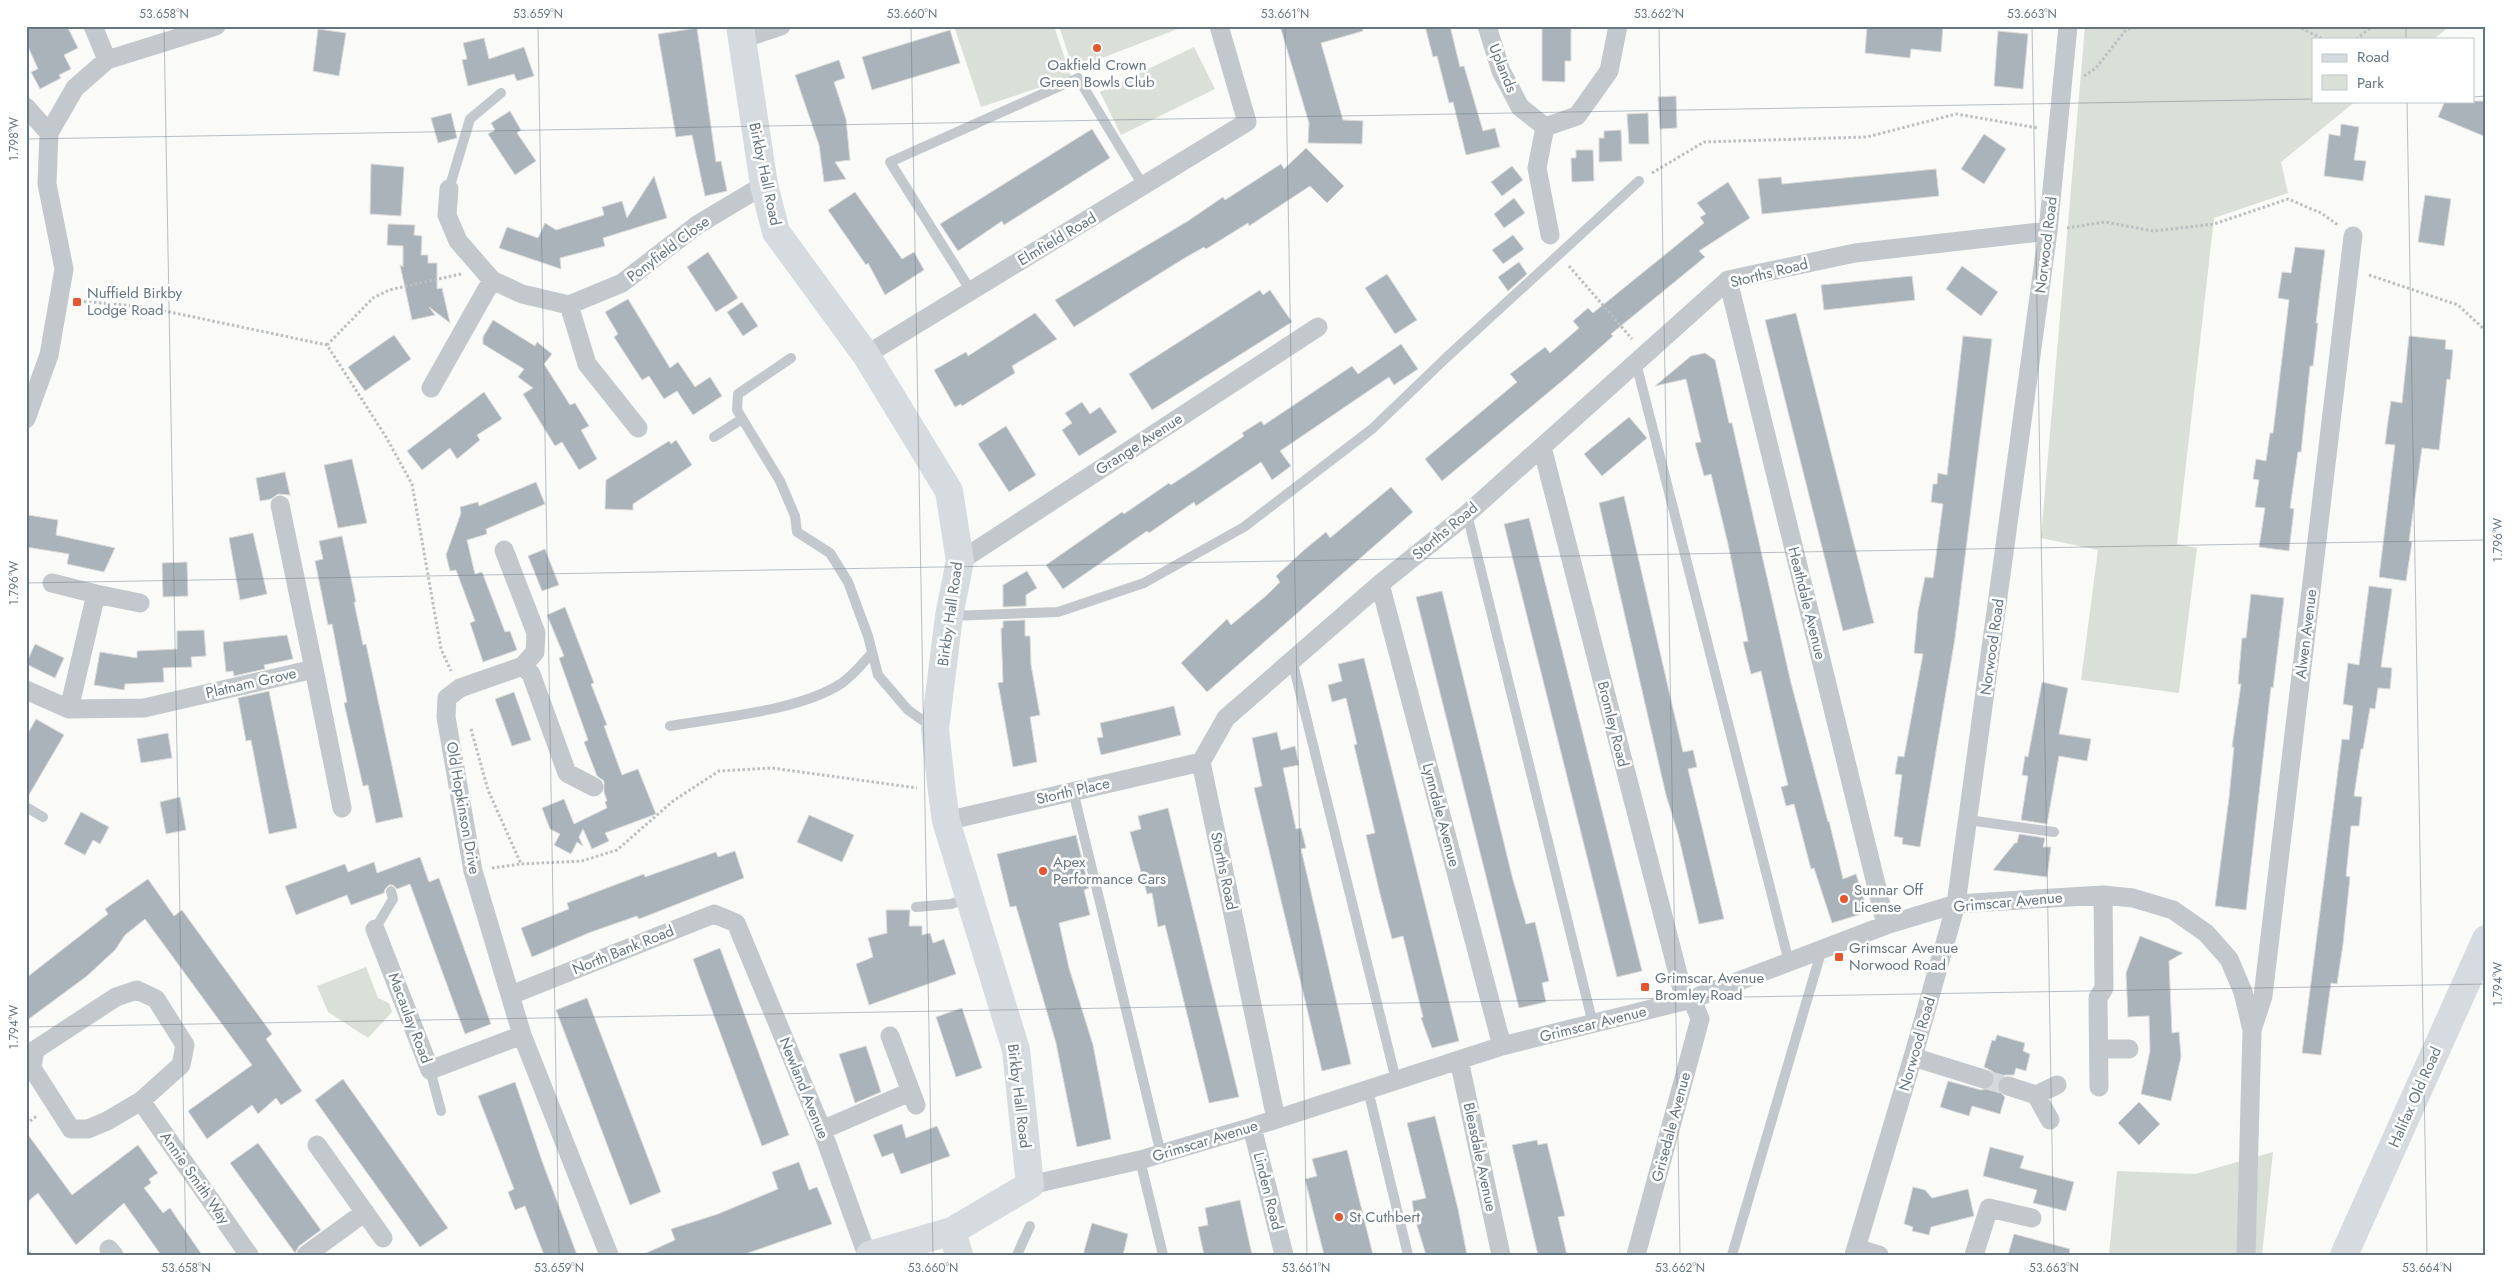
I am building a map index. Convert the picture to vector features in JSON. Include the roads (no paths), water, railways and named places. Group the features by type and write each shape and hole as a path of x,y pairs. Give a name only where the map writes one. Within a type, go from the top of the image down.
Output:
{"street":[{"path":"93,26 107,60"},
{"path":"26,419 49,354 64,269 47,184 48,133 75,88 107,60 216,26"},
{"path":"741,32 781,26"},
{"name":"Elmfield Road","path":"866,355 1247,122 1218,26"},
{"name":"Uplands","path":"1487,26 1501,71 1520,106 1545,127"},
{"path":"1550,235 1538,168 1545,127 1576,116 1609,72 1618,26"},
{"name":"Norwood Road","path":"1855,1251 1914,1057 1956,904 2048,231 2068,26"},
{"name":"Birkby Hall Road","path":"741,32 764,185 776,232 866,355 949,491 960,561 949,616 935,729 942,792 946,821 968,898 1016,1050 1030,1185"},
{"path":"26,107 48,133"},
{"name":"Ponyfield Close","path":"569,305 622,283 697,224 764,185"},
{"path":"449,189 448,215 458,241 492,280 522,294 569,305 587,364 638,428"},
{"name":"Storths Road","path":"1276,1119 1201,762 1226,718 1380,584 1466,514 1728,280 1855,253 2048,231"},
{"name":"Alwen Avenue","path":"2252,1030 2263,996 2353,236"},
{"path":"431,388 492,280"},
{"name":"Heathdale Avenue","path":"1728,280 1886,925"},
{"name":"Grange Avenue","path":"960,561 1318,327"},
{"name":"Bromley Road","path":"1542,447 1689,1000"},
{"name":"Platnam Grove","path":"27,692 69,709 144,708 314,669 280,505"},
{"path":"504,550 536,633 535,652 522,666 531,674 567,773 594,787"},
{"path":"52,583 140,603"},
{"name":"Lynndale Avenue","path":"1380,584 1502,1046"},
{"path":"69,709 96,594"},
{"name":"Old Hopkinson Drive","path":"511,995 474,871 446,717 447,698 460,688 522,666"},
{"path":"314,669 342,808"},
{"name":"Storth Place","path":"946,821 1201,762"},
{"path":"2098,1087 2098,998 2104,988 2103,895"},
{"name":"Grimscar Avenue","path":"868,1255 955,1243 1030,1185 1140,1160 1252,1127 1502,1046 1689,1000 1886,925 1956,904 2103,895 2133,898 2173,910 2206,933 2229,959 2243,992 2252,1030 2246,1255"},
{"name":"North Bank Road","path":"511,995 714,914 736,923"},
{"name":"Newland Avenue","path":"736,923 822,1130 868,1255"},
{"name":"Macaulay Road","path":"376,929 430,1070 522,1035"},
{"name":"Halifax Old Road","path":"2344,1255 2486,939"},
{"path":"137,990 156,999 185,1045 181,1065 141,1101 107,1121 88,1129 71,1129 32,1068 35,1050 116,997 137,990"},
{"path":"511,995 522,1035 609,1255"},
{"name":"Grisedale Avenue","path":"1636,1255 1700,1019 1689,1000"},
{"path":"822,1130 913,1098 890,1036"},
{"path":"2099,1050 2129,1049"},
{"path":"1914,1057 1984,1079"},
{"name":"Bleasdale Avenue","path":"1458,1060 1501,1255"},
{"path":"2008,1086 2036,1095 2057,1086"},
{"path":"2036,1095 2050,1120"},
{"name":"Annie Smith Way","path":"141,1101 249,1255"},
{"name":"Linden Road","path":"1252,1127 1284,1255"},
{"path":"317,1145 384,1238"},
{"path":"1974,1255 1989,1208 2032,1218"},
{"path":"306,1255 365,1212"},
{"path":"1855,1251 1879,1255"}],"lane":[{"path":"971,290 890,162 1078,78 1144,186"},
{"path":"449,189 470,119 501,93"},
{"path":"949,616 1058,612 1144,583 1244,527 1372,429 1639,181"},
{"path":"791,358 738,394 737,410 780,481 795,516 797,532 830,553 848,582 868,636 878,675 908,710 935,729"},
{"path":"1641,359 1789,962"},
{"path":"714,437 742,419"},
{"path":"1466,514 1593,1024"},
{"path":"670,726 809,698 843,682 872,653"},
{"path":"1292,660 1396,1080"},
{"path":"1073,791 1160,1154"},
{"path":"26,807 43,817"},
{"path":"1968,820 2054,832"},
{"path":"376,929 393,899 390,891"},
{"path":"916,907 951,904 968,898"},
{"path":"1732,1255 1822,949"},
{"path":"430,1070 441,1111"},
{"path":"1368,1090 1408,1255"},
{"path":"1140,1160 1163,1255"},
{"path":"1017,1255 1030,1226"}],"tunnel":[{"path":"1984,1079 2008,1086"}],"place":[{"name":"Oakfield Crown Green Bowls Club","path":"1097,48"},
{"name":"Nuffield Birkby Lodge Road","path":"77,302"},
{"name":"Apex Performance Cars","path":"1043,871"},
{"name":"Sunnar Off License","path":"1844,899"},
{"name":"Grimscar Avenue Norwood Road","path":"1839,957"},
{"name":"Grimscar Avenue Bromley Road","path":"1645,987"},
{"name":"St Cuthbert","path":"1339,1217"}]}
